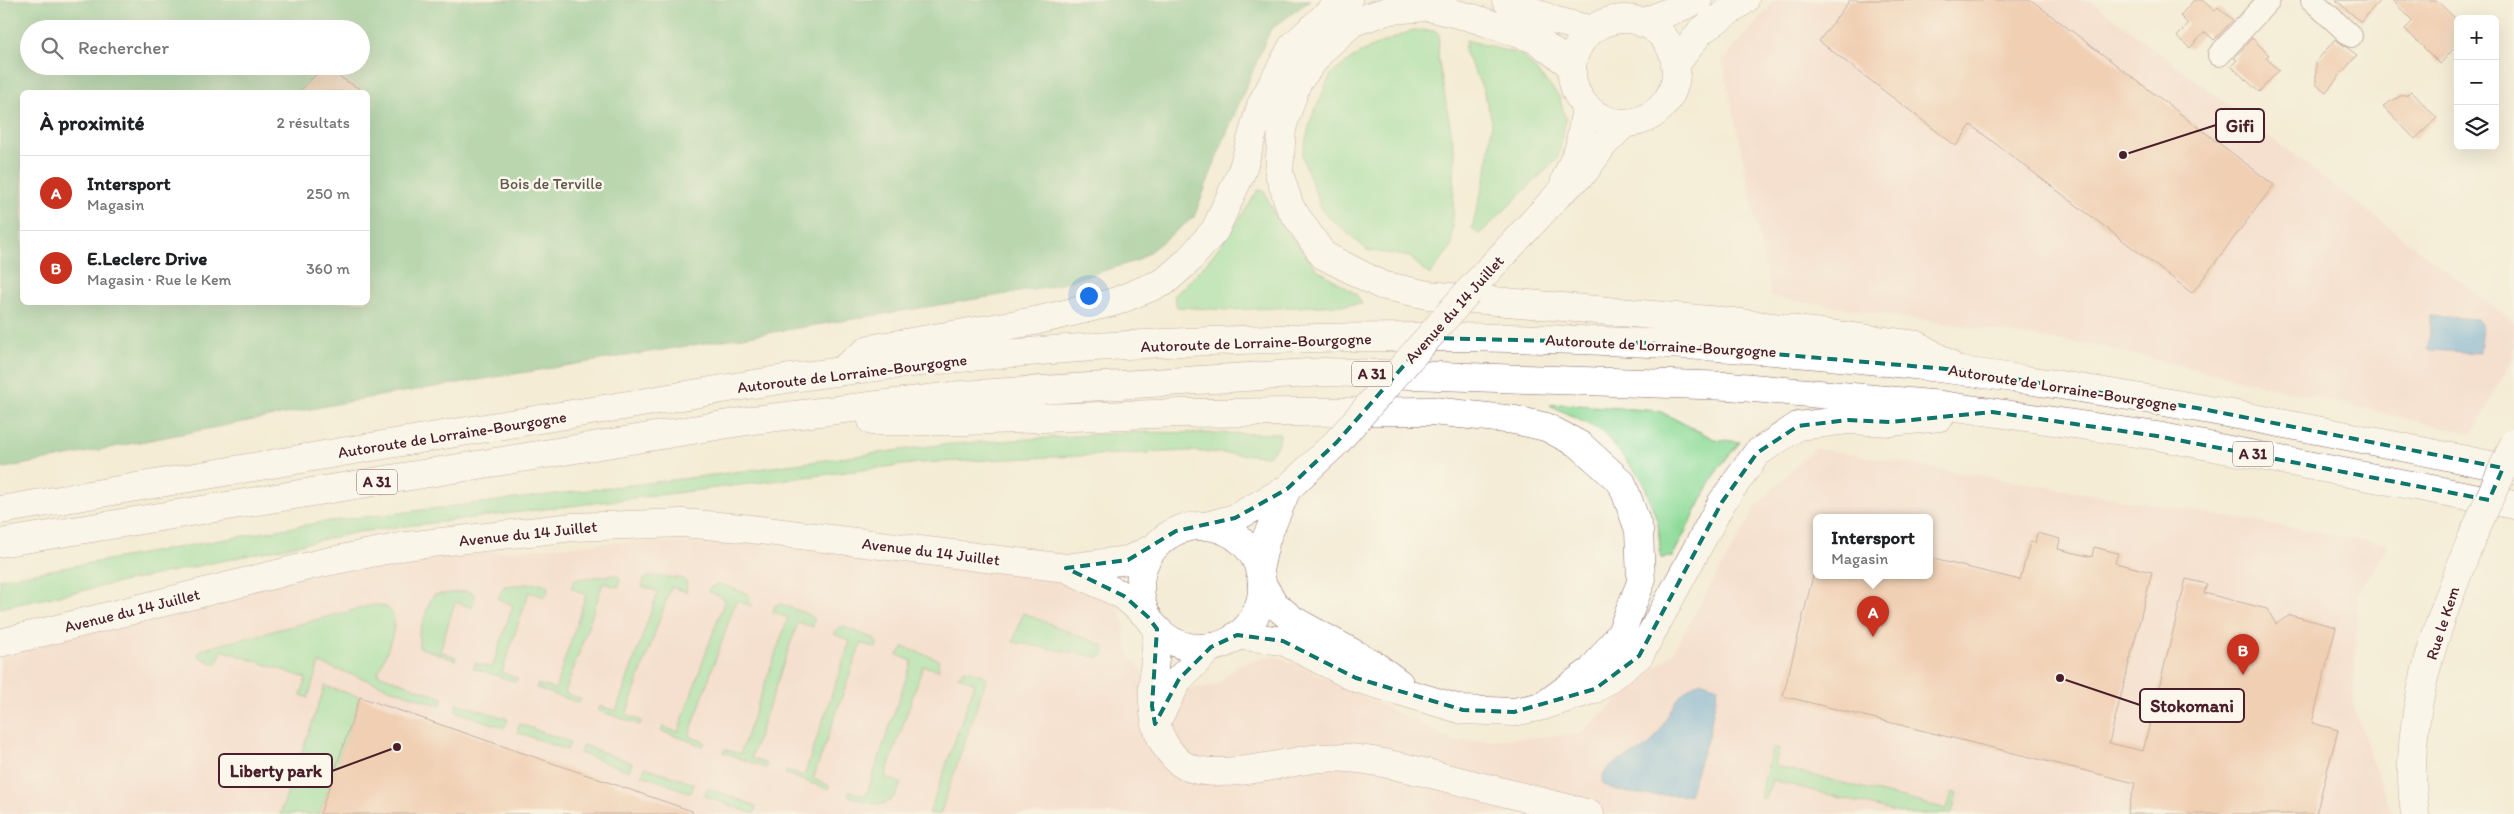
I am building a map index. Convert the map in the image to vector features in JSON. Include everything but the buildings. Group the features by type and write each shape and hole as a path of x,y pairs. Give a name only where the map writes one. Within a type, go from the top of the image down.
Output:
{"main road":[{"path":"839,372 868,349 1035,321 1114,302 1164,282 1188,261 1215,230 1242,171 1261,105 1292,47 1339,3 1348,0"},
{"path":"1506,0 1553,20 1592,30"},
{"path":"1642,23 1698,0"},
{"path":"1675,65 1701,31 1745,0"},
{"path":"1572,66 1535,39 1473,18 1428,7 1390,10 1352,22 1322,50 1297,83 1282,128 1279,174 1290,207 1323,254 1381,285 1428,295 1732,322 1917,345 1958,370"},
{"path":"1625,19 1642,23 1655,30 1665,39 1672,51 1675,65 1674,86 1660,108 1649,117 1625,123 1597,116 1586,107 1578,95 1573,81 1572,66 1582,40 1592,30 1607,22 1625,19"},
{"name":"Avenue du 14 Juillet","path":"1560,193 1579,148 1586,107"},
{"name":"Avenue du 14 Juillet","path":"1206,526 1235,518 1287,489 1337,442 1467,293 1560,193 1585,171 1604,144 1625,123"},
{"name":"Autoroute de Lorraine-Bourgogne","path":"0,510 452,433 839,372 1030,352 1182,342 1326,338 1509,338 1647,343 1795,353 1958,370 2207,410 2514,470"},
{"name":"Autoroute de Lorraine-Bourgogne","path":"0,543 753,420 961,395 1325,372 1730,386 1992,412 2157,436 2514,505"},
{"path":"753,420 965,421 1181,413 1433,411 1515,420 1546,426 1580,445 1622,483 1638,530 1641,582 1621,633 1610,648 1592,670 1543,706"},
{"path":"1238,635 1283,642 1356,678 1463,710 1514,712 1543,706 1595,689 1639,656 1722,502 1757,453 1798,426 1848,420 1891,422 1992,412"},
{"name":"Rue le Kem","path":"2415,814 2412,795 2413,735 2420,696 2448,599 2471,540 2514,443"},
{"name":"Avenue du 14 Juillet","path":"1260,577 1266,539 1287,489"},
{"name":"Avenue du 14 Juillet","path":"0,643 322,563 406,546 573,526 682,523 1066,568 1128,560 1153,548"},
{"path":"1414,695 1373,664 1293,620 1275,605 1260,577 1249,550 1233,535 1206,526 1191,526 1176,530 1153,548 1145,560 1141,574 1141,596 1152,623 1152,706 1155,724 1158,736 1179,762 1205,773 1236,772 1279,763 1324,758 1368,761 1590,814"},
{"name":"Avenue du 14 Juillet","path":"1066,568 1124,596 1152,623"},
{"path":"1155,724 1179,679 1211,647 1238,635 1248,625 1256,613 1260,577"},
{"path":"1152,623 1168,638 1181,644 1211,647"}],"street":[{"path":"2219,55 2269,0"},
{"path":"2312,0 2351,36"}],"highlighted area":[{"path":"1428,338 1647,343 1958,370 2197,408 2503,468 2489,500 2157,436 1992,412 1891,422 1848,420 1798,426 1757,453 1722,502 1639,656 1595,689 1514,712 1463,710 1356,678 1283,641 1237,635 1211,647 1179,679 1155,724 1152,706 1157,629 1148,617 1124,596 1066,568 1128,560 1176,531 1235,518 1287,489 1337,442"}],"shaded area":[{"path":"1776,0 2090,0 2514,322 2514,357 2472,434 2097,346 1771,297 1723,61"},
{"path":"1814,448 2389,544 2358,594 2353,705 2392,814 0,814 0,659 20,648 371,562 617,542 742,543 1001,571 1096,587 1120,607 1128,653 1145,674 1184,690 1217,685 1239,664 1274,656 1303,667 1458,742 1579,734 1672,653 1758,504"}],"green space":[{"name":"Bois de Terville","path":"0,0 1310,0 1270,30 1220,149 1194,217 1139,260 1050,287 373,397 0,469"},
{"path":"1413,30 1436,31 1439,35 1438,57 1455,154 1452,246 1429,275 1410,257 1367,250 1322,211 1302,156 1311,119 1331,74 1363,51"},
{"path":"1466,40 1522,55 1559,96 1566,120 1558,158 1479,235 1472,228 1487,171 1492,121 1483,89 1464,51"},
{"path":"1258,190 1264,191 1277,219 1318,270 1356,294 1362,304 1230,310 1177,307 1174,296 1220,246"},
{"path":"1564,404 1659,411 1714,439 1740,442 1718,469 1672,557 1661,558 1658,523 1643,481 1603,432 1550,405"},
{"path":"1134,432 1280,434 1279,443 1269,456 1188,451 919,463 358,532 0,608 0,579 322,522 689,478 938,445"},
{"path":"616,575 620,578 619,587 603,583 565,693 581,699 579,703 536,688 537,684 555,689 586,595 571,588 575,579"},
{"path":"652,576 682,578 687,582 686,592 671,587 626,715 642,721 640,725 597,710 600,706 616,711 658,592 642,586 644,579"},
{"path":"539,583 547,585 548,590 545,597 529,592 502,672 517,678 516,682 473,668 475,663 492,668 513,605 498,599 504,586"},
{"path":"720,584 748,594 752,606 736,601 689,736 705,742 703,746 661,731 663,727 678,732 725,599 708,591 710,587"},
{"path":"472,592 475,596 472,608 455,602 440,651 456,657 455,660 419,647 419,633 434,595"},
{"path":"781,604 812,616 814,619 813,627 798,622 751,758 767,764 766,768 723,752 724,749 740,754 788,618 773,612 775,605"},
{"path":"373,605 385,607 392,612 394,621 390,643 378,674 443,698 440,706 319,663 308,698 301,695 306,678 222,650 216,665 198,656 200,650"},
{"path":"1023,613 1104,646 1105,652 1103,656 1097,657 1013,642"},
{"path":"839,627 844,627 873,638 877,644 876,648 861,643 813,779 829,785 828,789 785,774 787,770 804,776 850,641 834,634"},
{"path":"904,647 938,659 939,670 923,666 885,777 901,783 897,793 886,803 873,804 848,796 850,791 866,796 912,661 897,655"},
{"path":"964,670 987,677 940,814 929,814 975,683 958,676"},
{"path":"325,686 360,697 320,814 280,814"},
{"path":"457,703 508,719 504,728 455,711"},
{"path":"520,724 570,742 567,750 517,732"},
{"path":"583,745 632,763 629,771 580,753"},
{"path":"1772,748 1779,749 1775,766 1947,809 1952,792 1957,793 1952,814 1903,814 1772,780 1765,799 1760,797"},
{"path":"645,767 694,784 691,793 642,775"},
{"path":"707,788 756,806 754,814 705,796"}],"water":[{"path":"2431,316 2477,319 2483,327 2480,353 2428,350"},
{"path":"1700,681 1718,687 1709,733 1689,795 1630,793 1618,791 1602,782 1603,775 1607,769 1642,750 1654,740 1679,697"}],"place":[{"name":"Gifi","path":"2123,155"},
{"name":"Intersport","path":"1873,637"},
{"name":"E.Leclerc Drive","path":"2243,675"},
{"name":"Stokomani","path":"2060,678"},
{"name":"Liberty park","path":"397,747"}]}
